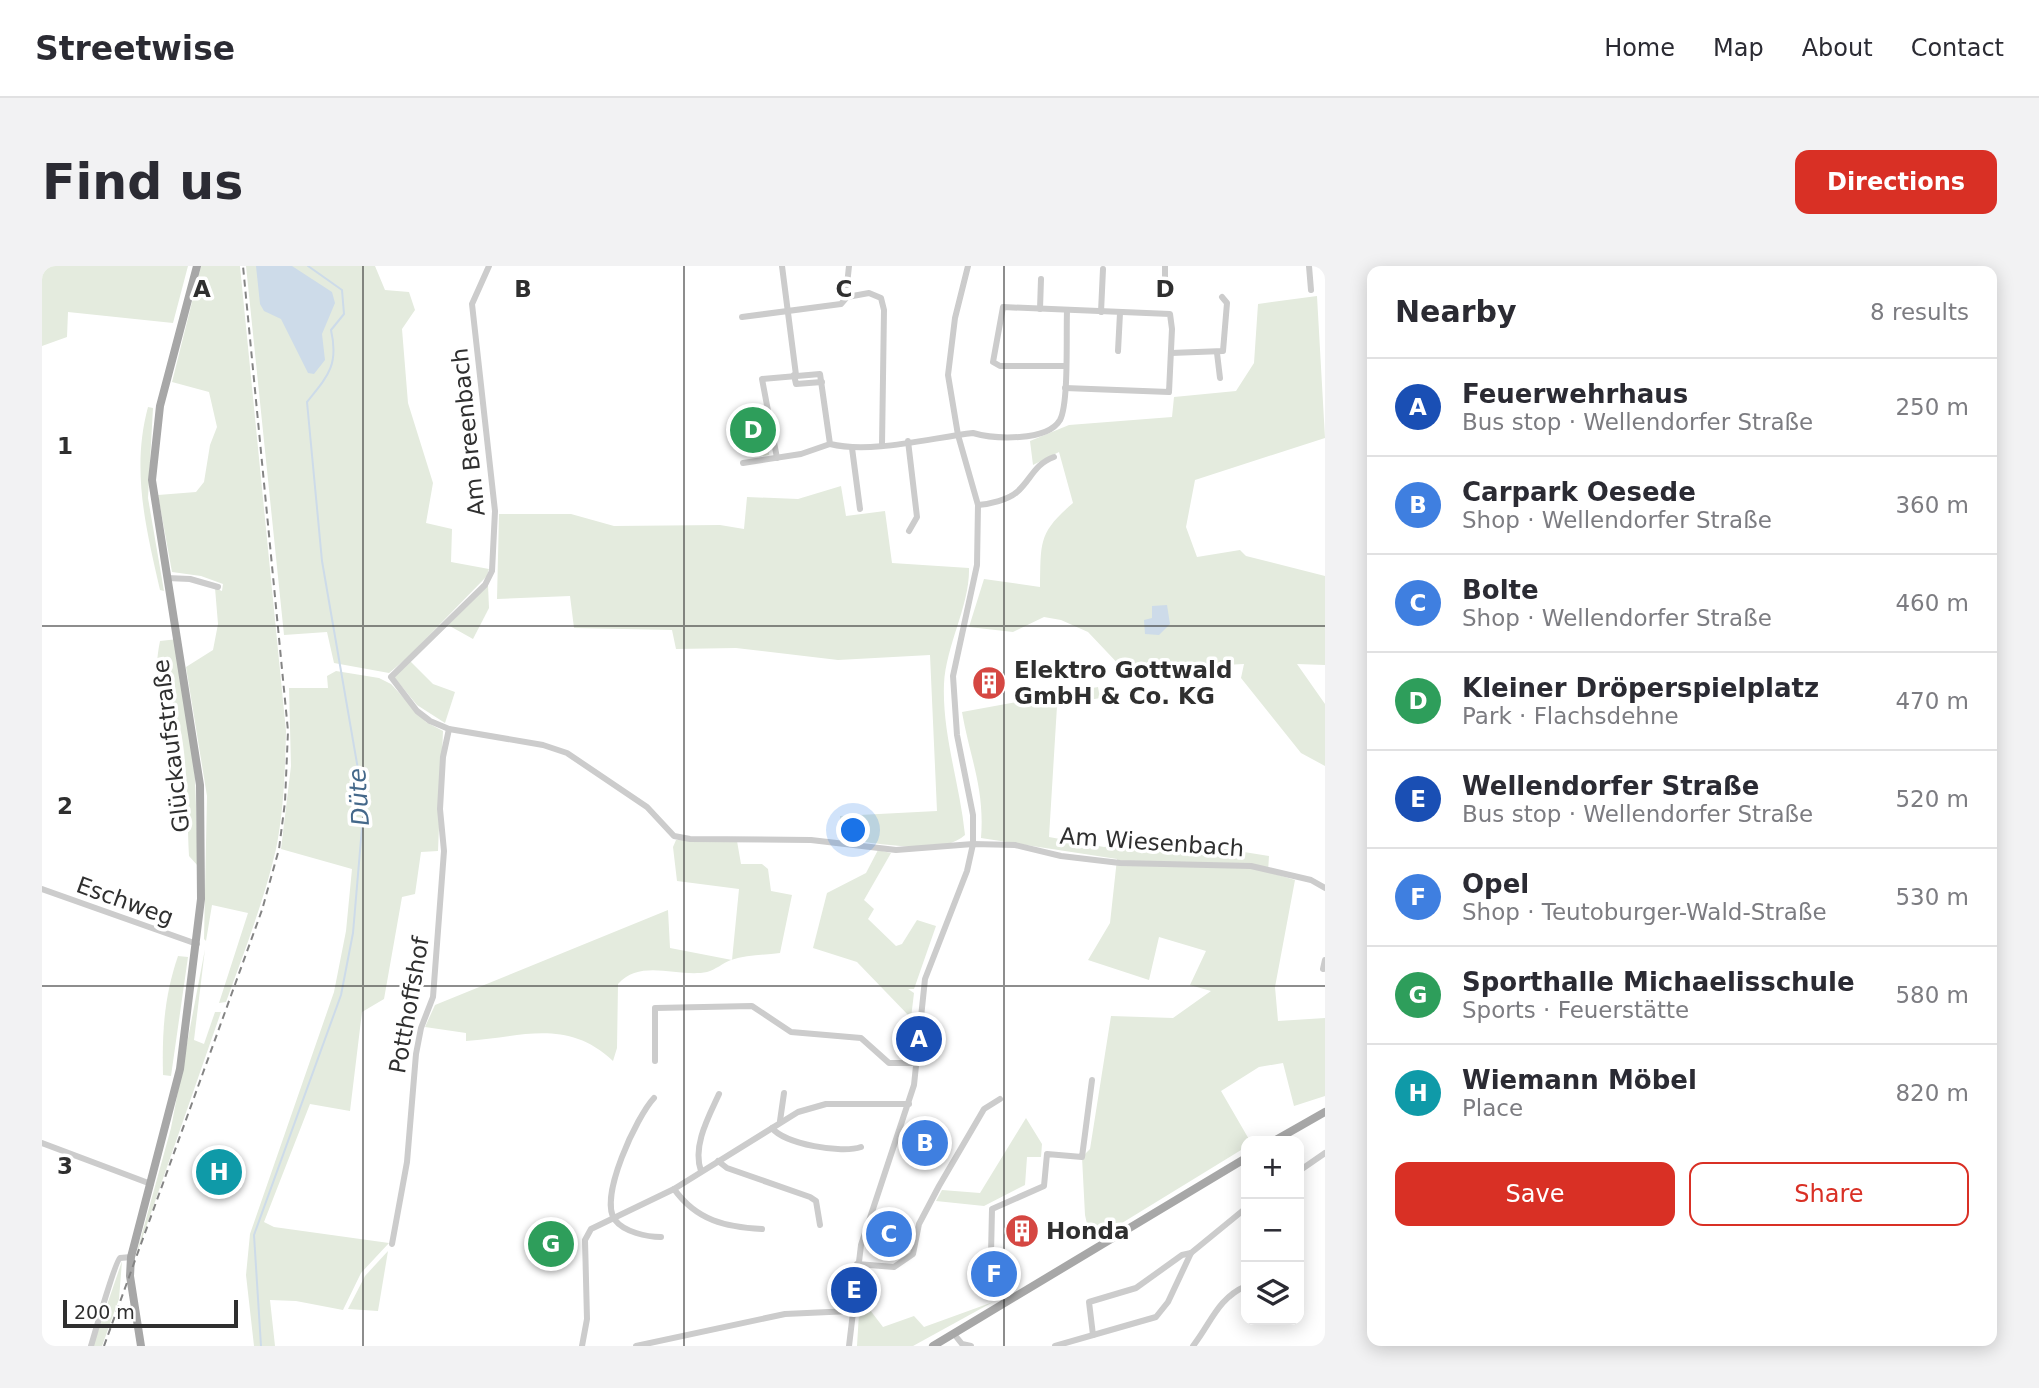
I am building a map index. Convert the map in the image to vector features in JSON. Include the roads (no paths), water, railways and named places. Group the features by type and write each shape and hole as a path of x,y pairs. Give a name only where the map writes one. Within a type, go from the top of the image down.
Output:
{"main road":[{"name":"Glückaufstraße","path":"141,1346 130,1276 131,1257 180,1069 197,944 202,862 200,785 156,516 152,457 160,406 197,266"},
{"path":"1284,1136 1324,1116"},
{"path":"933,1346 1241,1161"}],"street":[{"name":"Am Breenbach","path":"489,266 472,304 494,486 491,577 391,677 417,711 449,729 543,745 567,753 647,807 674,836 690,839 792,839 896,850 973,844"},
{"path":"782,266 795,375"},
{"path":"847,285 849,266"},
{"path":"849,1346 858,1264 869,1216 909,1104 917,1063 925,979 967,871 973,844 971,805 955,723 953,676 977,565 978,505 958,435 951,398 950,351 968,266"},
{"path":"1165,266 1165,281"},
{"path":"1310,266 1311,290"},
{"path":"1101,312 1103,269"},
{"path":"1040,309 1041,279"},
{"path":"742,317 841,304 847,297 869,293 877,295 883,303 882,445"},
{"path":"1171,353 1223,351 1227,303 1222,297"},
{"path":"1065,366 1000,366 993,362 1003,307 1170,314 1169,392 1065,388"},
{"path":"743,463 777,458 830,444 852,448 958,435 1024,438 1054,425 1063,410 1068,311"},
{"path":"1118,351 1120,313"},
{"path":"1217,353 1220,379"},
{"path":"777,458 762,379 817,373 822,382 830,444"},
{"path":"908,441 917,517 909,531"},
{"path":"852,448 860,509"},
{"path":"978,505 1017,492 1037,466 1054,457"},
{"path":"167,578 190,579 218,587"},
{"name":"Potthoffshof","path":"392,1244 407,1162 416,1054 421,1028 433,997 444,851 440,796 443,757 449,729"},
{"name":"Am Wiesenbach","path":"973,844 1016,845 1061,856 1120,863 1251,866 1311,880 1325,888"},
{"name":"Eschweg","path":"42,889 197,944"},
{"path":"1323,969 1325,960"},
{"path":"655,1061 654,1008 752,1006 791,1032 861,1038 889,1063 917,1063"},
{"path":"991,1254 992,1209 1044,1186 1047,1154 1082,1157 1092,1080"},
{"path":"780,1121 784,1093"},
{"path":"701,1171 697,1159 700,1139 719,1094"},
{"path":"614,1219 612,1195 621,1160 635,1125 654,1098"},
{"path":"858,1264 894,1267 913,1254 919,1224 939,1186 984,1109 1000,1099"},
{"path":"582,1346 587,1319 584,1240 591,1229 674,1189 780,1121 826,1104 909,1104"},
{"path":"772,1128 782,1135 826,1149 853,1150 861,1147"},
{"path":"42,1143 151,1184"},
{"path":"1304,1168 1325,1153"},
{"path":"718,1161 727,1168 810,1197 816,1202 820,1226"},
{"path":"674,1189 696,1212 713,1222 731,1228 762,1229"},
{"path":"1055,1346 1079,1343 1093,1335 1156,1317 1168,1302 1191,1253 1241,1212"},
{"path":"614,1219 637,1233 661,1237"},
{"path":"1093,1335 1088,1302 1136,1288 1182,1255 1191,1253"},
{"path":"91,1346 111,1288 114,1264 120,1258 131,1257"},
{"path":"1193,1346 1219,1305 1241,1288"},
{"path":"636,1346 785,1314 851,1311"},
{"path":"954,1334 962,1344 971,1346"},
{"path":"672,1338 674,1346"}],"water":[{"path":"256,266 292,266 332,292 335,303 322,334 325,360 314,374 308,373 281,319 264,311 260,304"},
{"path":"1167,605 1170,624 1159,635 1145,634 1144,620 1152,618 1152,606"}],"waterway":[{"name":"Düte","path":"261,1346 254,1235 341,995 353,933 364,804 322,561 307,402 330,369 334,352 331,330 344,314 342,290 308,266"}],"railway":[{"path":"104,1346 262,910 279,849 285,802 288,731 243,266"}],"place":[{"name":"Kleiner Dröperspielplatz","path":"753,430"},
{"name":"Elektro Gottwald GmbH & Co. KG","path":"989,683"},
{"name":"Feuerwehrhaus","path":"919,1039"},
{"name":"Carpark Oesede","path":"925,1143"},
{"name":"Wiemann Möbel","path":"219,1172"},
{"name":"Honda","path":"1022,1231"},
{"name":"Bolte","path":"889,1234"},
{"name":"Sporthalle Michaelisschule","path":"551,1244"},
{"name":"Opel","path":"994,1274"},
{"name":"Wellendorfer Straße","path":"854,1290"}]}
